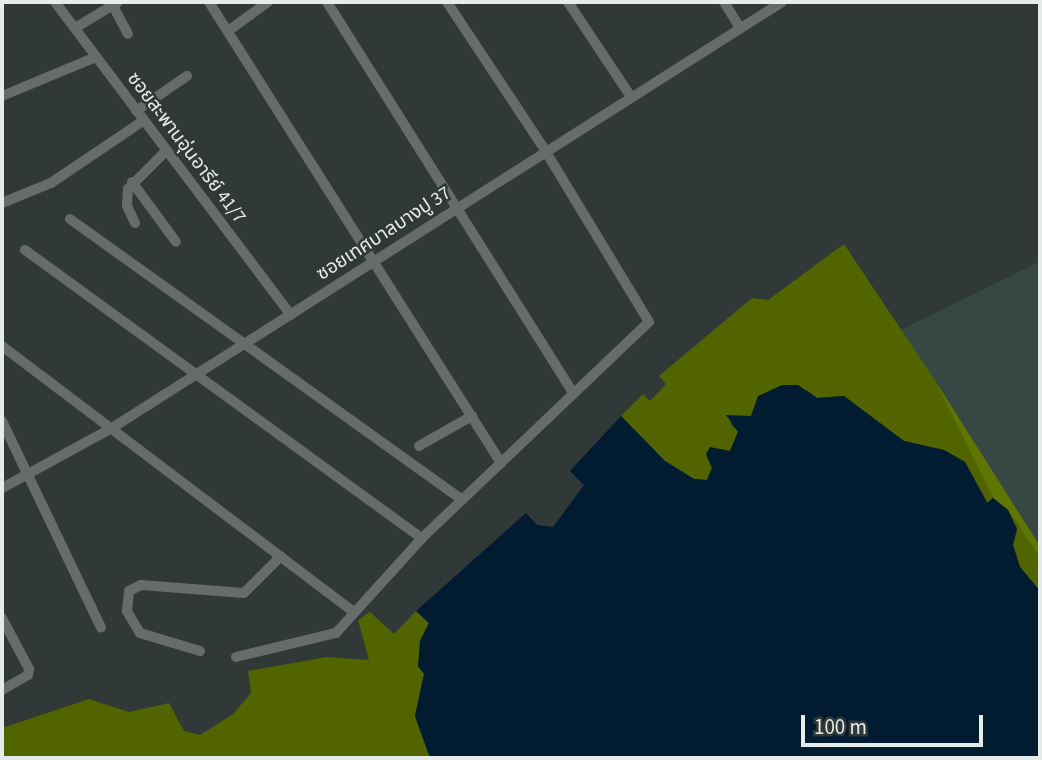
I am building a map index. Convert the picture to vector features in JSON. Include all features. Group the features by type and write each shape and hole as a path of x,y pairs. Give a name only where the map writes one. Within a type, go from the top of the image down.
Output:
{"street":[{"name":"ซอยสะพานอุ่นอารีย์ 41/7","path":"55,2 291,315"},
{"path":"209,2 378,262 501,463"},
{"path":"228,31 268,2"},
{"path":"327,2 573,392"},
{"path":"236,657 336,633 422,538 649,322 545,150 447,2"},
{"path":"568,2 631,97"},
{"path":"724,2 740,28"},
{"name":"ซอยเทศบาลบางปู 37","path":"2,488 112,428 378,262 545,150 782,2"},
{"path":"75,28 114,3 128,34"},
{"path":"2,96 96,57"},
{"path":"2,203 51,183 187,76"},
{"path":"135,223 126,197 132,182 166,151"},
{"path":"132,182 176,242"},
{"path":"70,219 462,500"},
{"path":"25,250 195,376 422,538"},
{"path":"2,346 354,612"},
{"path":"419,446 472,416"},
{"path":"2,421 100,628"},
{"path":"200,651 140,633 127,611 129,591 141,585 244,593 281,556"},
{"path":"2,618 29,669 28,675 2,690"}],"shaded area":[{"path":"1040,261 1040,546 901,330"}],"green space":[{"path":"844,244 936,382 972,448 993,498 988,503 965,462 944,450 904,441 844,396 817,398 807,390 751,416 738,417 730,424 738,431 730,451 706,454 712,468 707,480 694,479 665,461 621,416 643,394 650,401 666,384 659,376 752,298 768,300"},
{"path":"936,382 1040,546 1040,558 1008,510 993,498"},
{"path":"1008,510 1040,558 1040,591 1020,567 1013,545 1017,529"},
{"path":"416,611 429,623 420,641 424,674 415,716 430,758 2,758 2,728 89,699 129,712 169,703 184,731 200,735 233,714 251,693 248,671 327,657 369,660 358,620 370,612 394,634"}],"water":[{"path":"782,385 798,385 817,398 844,396 904,441 944,450 965,462 987,503 993,498 1008,510 1017,529 1013,545 1020,567 1040,591 1040,758 430,758 415,716 424,674 418,666 420,641 429,623 416,611 526,513 537,525 553,527 584,485 570,471 621,416 665,461 694,479 707,480 712,468 706,454 710,447 730,451 738,432 726,415 751,416 758,396"}]}
